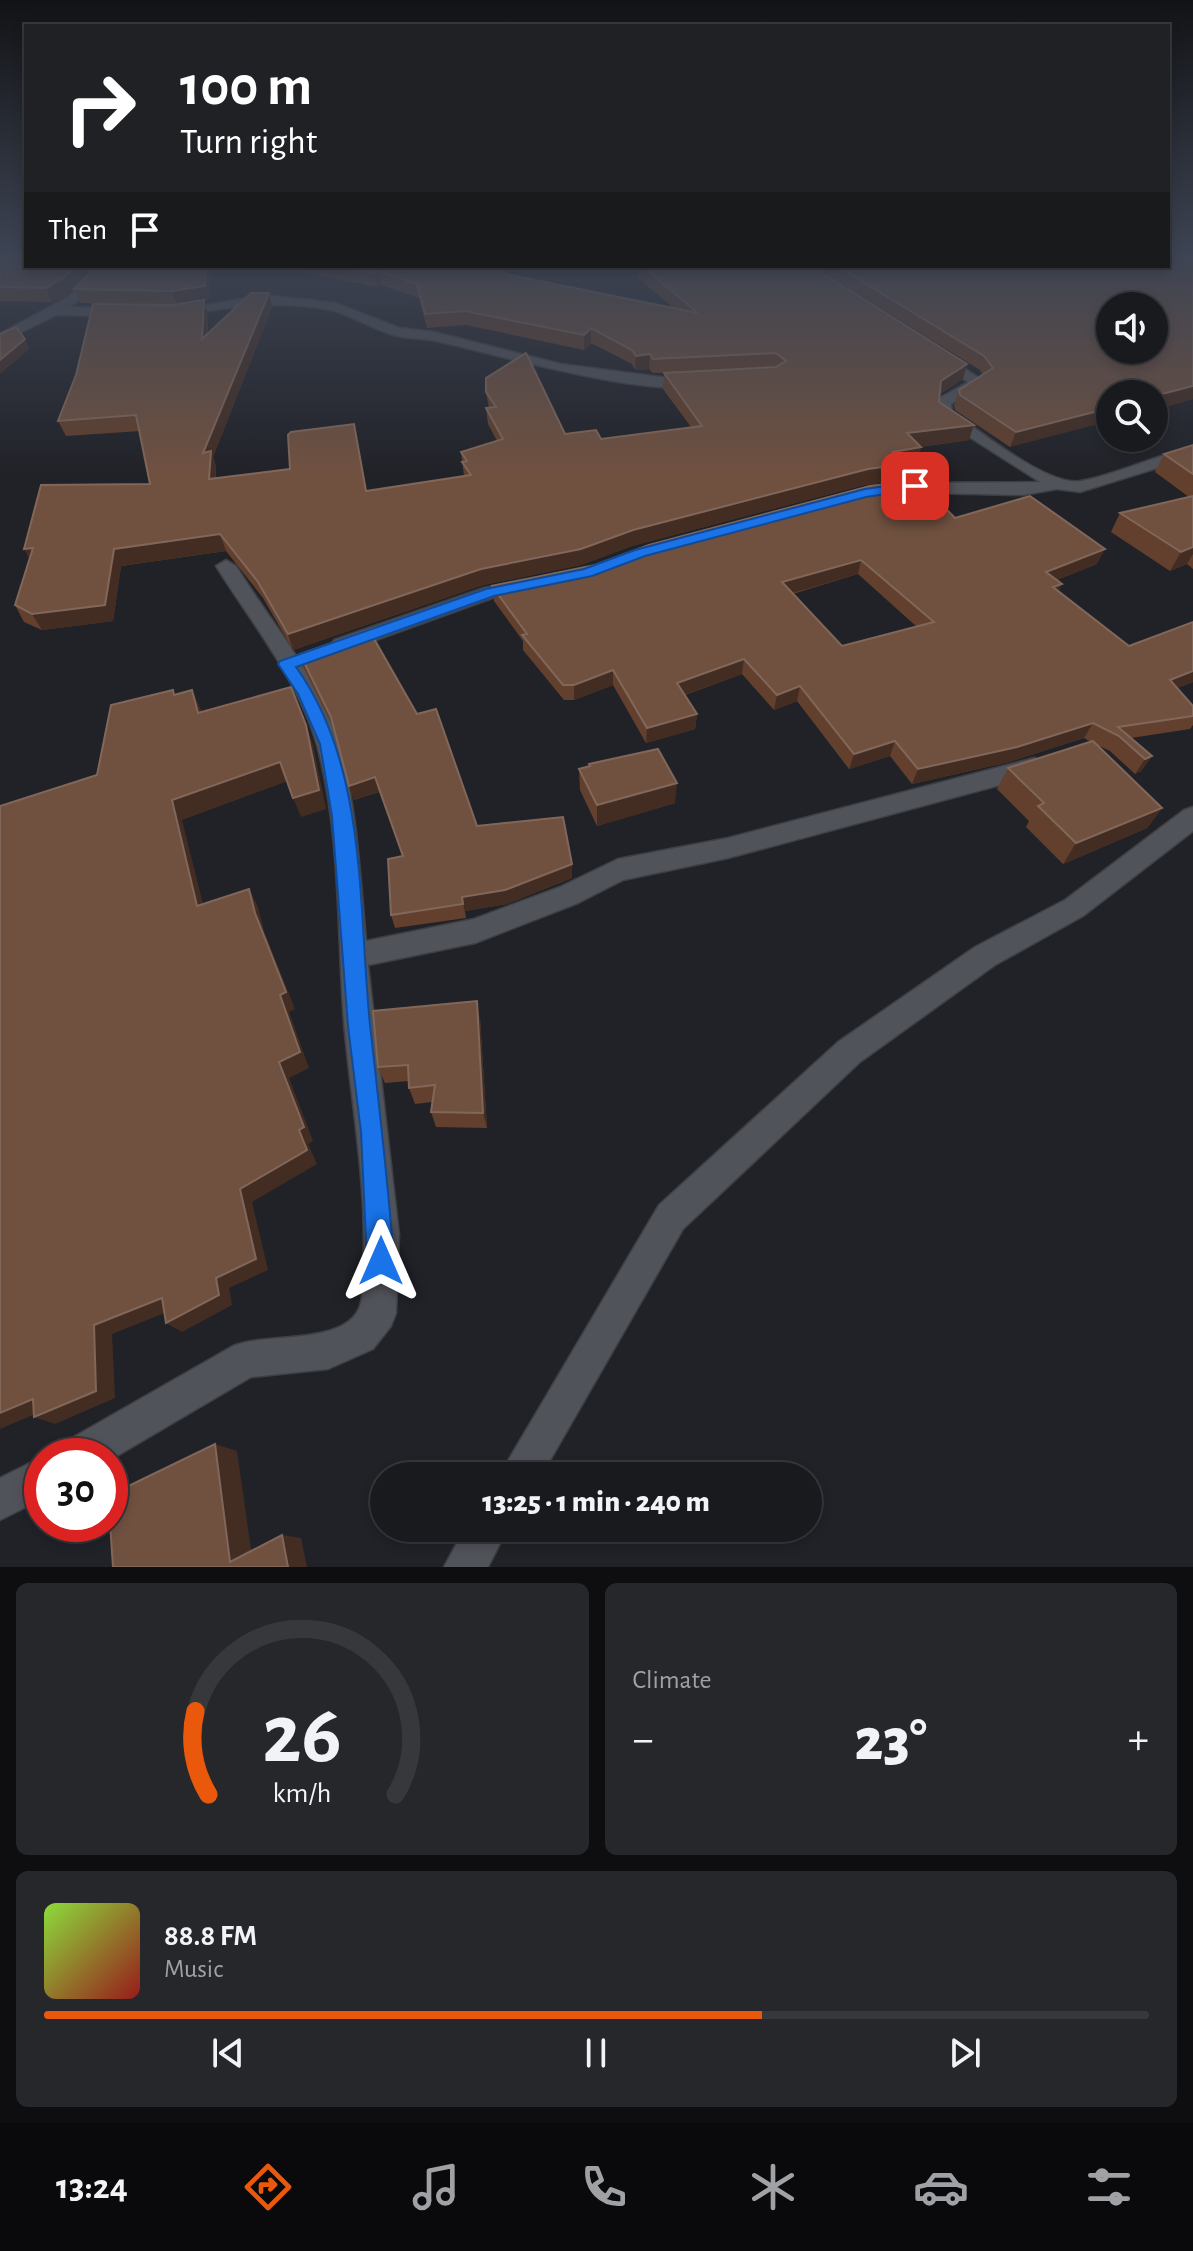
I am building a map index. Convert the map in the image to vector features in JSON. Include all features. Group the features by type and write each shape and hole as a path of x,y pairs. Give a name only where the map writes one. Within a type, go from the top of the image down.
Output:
{"street":[{"path":"0,339 21,328"},
{"path":"388,328 434,336 561,368 668,382 718,379"},
{"path":"925,347 978,382 943,402 944,414 1025,468 1057,484"},
{"path":"876,490 915,486 1023,490 1057,484 1080,487 1158,460 1193,452"},
{"path":"110,1438 246,1359 328,1351 360,1336 378,1313 382,1235 342,816 328,744 306,693 308,656 226,566"},
{"path":"308,656 491,592 539,582"},
{"path":"354,956 475,931 569,895 618,870 728,848 1056,760"},
{"path":"527,1462 671,1217 849,1052 985,956 1074,908 1172,820"},
{"path":"0,1500 24,1487"},
{"path":"465,1567 480,1542"}],"building":[{"path":"17,328 25,339 0,360 0,334"},
{"path":"87,328 203,328 202,339 214,328 255,328 203,453 211,451 209,479 290,469 288,435 291,432 354,424 366,491 471,475 462,462 467,461 461,452 503,439 486,408 496,407 486,392 486,378 526,353 565,434 596,430 601,439 702,426 664,373 776,367 786,361 776,353 653,359 650,354 636,356 632,350 591,328 910,328 967,364 941,381 939,402 974,425 907,433 921,447 893,452 905,464 868,469 633,530 581,549 481,569 288,634 258,582 220,534 114,549 105,605 32,614 15,605 33,548 24,549 41,485 150,484 136,415 58,421 76,375"},
{"path":"550,328 591,328 584,335"},
{"path":"938,328 1096,328 1096,364 1168,364 1168,328 1193,328 1193,386 1168,392 1168,380 1096,380 1096,412 1016,432 960,395 959,390 993,368 984,356"},
{"path":"1193,445 1193,474 1164,454"},
{"path":"918,480 955,518 1030,496 1105,549 1046,572 1062,584 1053,587 1129,646 1193,622 1193,671 1170,680 1193,706 1193,716 1118,727 1152,756 1145,759 1119,736 1093,723 1017,747 918,769 895,741 854,754 800,686 777,695 744,659 677,683 697,714 647,728 613,670 574,685 563,685 522,635 527,634 492,586 595,565 649,545 870,486","holes":["861,560 934,622 842,646 782,582"]},
{"path":"1193,496 1193,547 1181,552 1120,513"},
{"path":"369,630 417,714 436,709 477,826 563,817 572,864 505,890 462,897 463,904 391,915 388,859 403,856 375,777 349,786 331,717 300,654"},
{"path":"291,687 306,725 319,790 293,798 280,762 172,800 197,906 249,889 255,913 286,992 280,995 300,1052 279,1062 304,1127 299,1130 307,1150 240,1189 256,1259 216,1278 219,1295 166,1323 162,1298 94,1325 96,1391 34,1417 33,1399 0,1413 0,806 97,775 111,705 173,690 174,695 192,690 198,713"},
{"path":"1093,741 1162,808 1076,843 1038,806 1044,803 1008,768"},
{"path":"658,749 677,783 597,805 579,769"},
{"path":"477,1001 483,1113 431,1112 435,1085 409,1088 408,1065 378,1067 373,1011"},
{"path":"215,1444 230,1562 282,1535 288,1567 113,1567 111,1542 128,1542 128,1486"}],"route":[{"path":"381,1261 382,1235 373,1132 359,1026 342,816 328,744 306,693 286,664 491,592 587,573 640,553 770,521 865,493 915,486"}]}
